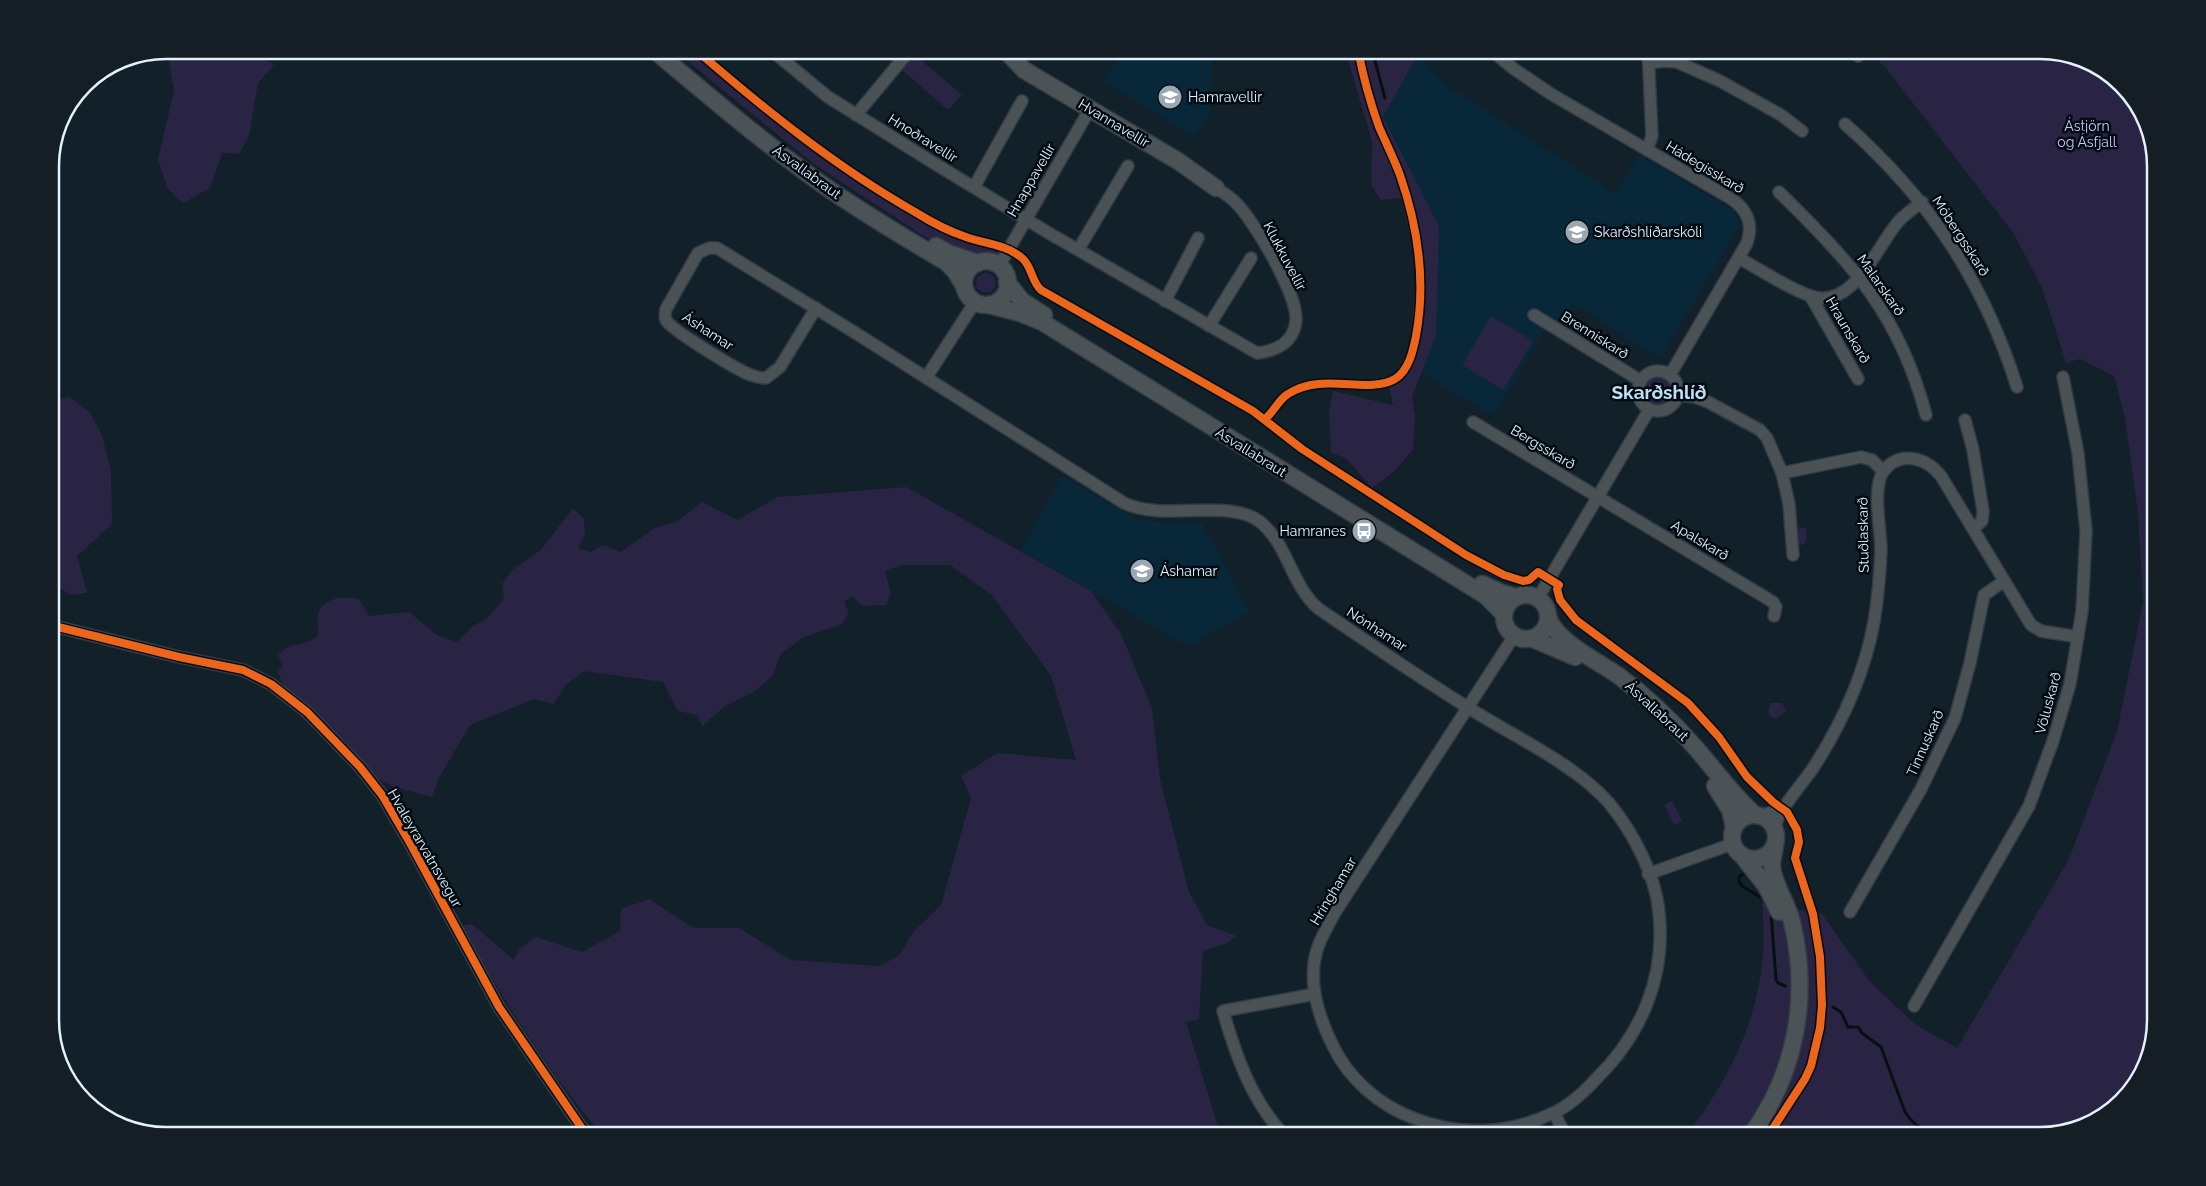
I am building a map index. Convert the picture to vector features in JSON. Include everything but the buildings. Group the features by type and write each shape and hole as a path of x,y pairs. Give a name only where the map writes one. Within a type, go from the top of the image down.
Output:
{"main road":[{"name":"Ásvallabraut","path":"665,59 744,126 795,165 859,210 946,262 964,286"},
{"name":"Ásvallabraut","path":"679,59 773,137 821,173 880,213 932,244 948,253 978,263"},
{"name":"Hvannavellir","path":"1014,59 1024,70 1178,161 1220,191"},
{"path":"989,262 999,266 1005,273 1006,291 1001,298 982,303 967,295 964,278 968,270 978,263 989,262"},
{"name":"Ásvallabraut","path":"1007,282 1015,294 1028,306 1466,575 1496,591 1516,597"},
{"name":"Ásvallabraut","path":"982,303 1020,313 1049,327 1486,596 1504,614"},
{"path":"1531,595 1538,598 1546,607 1549,619 1544,631 1527,640 1514,636 1506,626 1504,614 1506,607 1516,597 1531,595"},
{"name":"Ásvallabraut","path":"1549,619 1556,633 1611,670 1652,703 1685,736 1736,797 1758,816"},
{"name":"Ásvallabraut","path":"1533,638 1586,663 1614,683 1664,725 1692,756 1721,794 1730,810 1734,826"},
{"path":"1744,1127 1756,1110 1773,1074 1783,1046 1791,997 1790,955 1782,921 1773,899 1732,844 1734,826 1743,818 1758,816 1771,823 1776,834 1772,865 1792,920 1797,946 1800,996 1796,1031 1789,1061 1774,1098 1756,1127"},
{"path":"1744,858 1758,860 1765,857 1775,846"}],"street":[{"name":"Hnoðravellir","path":"782,59 828,97 1026,219"},
{"path":"856,115 903,59"},
{"name":"Hádegisskarð","path":"1503,59 1532,82 1742,207 1748,217 1750,230 1747,243 1670,375"},
{"path":"1647,150 1652,136 1649,59"},
{"path":"1650,63 1677,62 1720,81 1781,115 1802,132"},
{"path":"974,187 1022,101"},
{"name":"Hnappavellir","path":"999,266 1090,109"},
{"name":"Móbergsskarð","path":"1844,124 1883,160 1922,202 1950,242 1977,288 1999,337 2016,387"},
{"path":"1078,250 1128,166"},
{"name":"Klukkuvellir","path":"1026,219 1257,353 1274,350 1285,343 1292,334 1296,321 1292,300 1265,244 1242,211 1220,191"},
{"name":"Malarskarð","path":"1779,192 1832,244 1883,310 1905,351 1926,415"},
{"name":"Hraunskarð","path":"1739,258 1811,297 1839,294 1860,278 1898,221 1922,202"},
{"path":"1165,301 1198,238"},
{"name":"Áshamar","path":"816,308 780,367 766,378 749,375 697,343 671,325 666,320 665,314 698,253 709,248 717,248 816,308 1124,503 1144,511 1244,513 1267,527 1275,536 1287,560"},
{"path":"1209,326 1251,258"},
{"name":"Hraunskarð","path":"1811,297 1858,379"},
{"path":"926,378 982,303"},
{"name":"Brenniskarð","path":"1534,315 1640,381"},
{"path":"1654,371 1670,375 1677,384 1678,394 1675,404 1668,410 1658,412 1643,406 1638,394 1640,381 1644,376 1654,371"},
{"name":"Völuskarð","path":"1914,1006 2029,806 2058,726 2070,684 2084,583 2084,506 2074,426 2063,376"},
{"path":"1678,394 1696,397 1708,402 1760,430 1770,443 1782,474 1789,504 1793,555"},
{"path":"1538,598 1649,410"},
{"path":"1965,420 1973,450 1983,511 1982,520 1973,530"},
{"name":"Bergsskarð","path":"1473,422 1598,497"},
{"path":"1782,474 1860,457 1872,460 1883,471 1898,460 1909,458 1921,460 1932,466 1941,476 2023,614 2036,628 2052,634 2078,637"},
{"name":"Stuðlaskarð","path":"1774,828 1782,808 1814,766 1837,728 1853,694 1869,646 1876,611 1880,574 1881,549 1878,484 1883,471"},
{"name":"Apalskarð","path":"1598,497 1774,602 1776,607 1774,616"},
{"name":"Nónhamar","path":"1287,560 1305,595 1319,609 1467,707"},
{"name":"Tinnuskarð","path":"1850,912 1940,751 1955,718 1966,680 1982,599 1988,590 2004,581"},
{"name":"Hvaleyrarvatnsvegur","path":"59,627 243,670 270,684 307,712 360,767 382,796 410,843 499,1007 581,1127"},
{"name":"Hringhamar","path":"1440,1127 1398,1112 1364,1089 1340,1060 1323,1026 1315,994 1315,962 1318,946 1334,914 1514,636"},
{"name":"Hringhamar","path":"1467,707 1588,782 1610,804 1626,827 1648,874 1656,896 1659,913 1660,937 1653,989 1645,1012 1628,1041 1604,1071 1580,1095 1554,1113 1514,1127"},
{"path":"1758,816 1782,808"},
{"path":"1648,874 1732,844"},
{"path":"1278,1127 1262,1105 1246,1077 1233,1048 1222,1011 1315,994"},
{"path":"1554,1113 1561,1127"}],"shaded area":[{"name":"Hamravellir","path":"1117,59 1211,59 1210,114 1194,137 1103,81"},
{"name":"Skarðshlíðarskóli","path":"1415,59 1423,59 1449,87 1615,193 1639,155 1734,211 1741,224 1660,358 1572,304 1558,326 1550,321 1493,416 1412,367 1425,287 1383,117"},
{"name":"Áshamar","path":"1062,476 1138,520 1202,523 1250,612 1201,638 1200,642 1189,647 1020,550"}],"green space":[{"path":"169,59 264,59 274,65 258,83 249,136 239,154 222,153 210,188 183,203 168,189 158,160 174,90"},
{"path":"685,59 703,59 782,125 838,166 947,234 965,242 991,247 1001,253 991,257 973,257 939,246 814,164"},
{"path":"912,59 920,59 962,95 948,110 902,70"},
{"path":"1348,59 1415,59 1383,117 1439,226 1436,336 1412,397 1415,415 1413,449 1396,470 1372,488 1347,459 1331,452 1329,412 1333,391 1393,405 1387,377 1397,371 1407,354 1411,335 1417,265 1401,198 1381,200 1371,185 1372,141"},
{"name":"Ástjörn og Ásfjall","path":"1876,59 2047,59 2075,64 2100,77 2121,95 2142,131 2147,159 2147,1020 2145,1041 2142,1055 2136,1068 2121,1091 2094,1113 2068,1124 2040,1127 1692,1127 1722,1082 1748,1027 1762,968 1764,936 1762,903 1822,914 1871,983 1916,1025 1957,1048 2069,859 2117,731 2143,602 2138,513 2125,418 2114,376 2080,359 2066,363 2042,288 2014,234 1886,68"},
{"path":"986,273 993,276 996,283 993,290 986,293 979,290 976,283 979,276"},
{"path":"1491,316 1533,341 1503,390 1462,365"},
{"path":"1658,377 1668,381 1672,391 1668,401 1658,405 1648,401 1644,391 1648,381"},
{"path":"68,396 90,413 102,435 111,471 112,524 77,556 87,593 70,595 59,587 59,400"},
{"path":"906,487 1091,591 1121,634 1152,708 1160,779 1189,892 1207,925 1237,936 1225,944 1203,951 1199,1019 1186,1022 1218,1127 596,1127 545,1061 493,981 461,926 472,924 514,960 520,948 536,937 582,952 620,931 621,909 649,899 694,928 739,928 791,960 879,966 900,955 913,932 941,905 971,798 961,776 997,753 1076,760 1051,676 992,595 950,565 901,565 885,571 891,593 886,605 862,606 852,596 844,602 849,613 842,624 804,637 781,654 773,675 755,691 725,706 702,726 697,715 678,711 663,682 584,671 566,685 553,704 534,699 470,725 439,778 432,797 394,787 377,778 342,738 282,683 277,669 283,668 278,655 287,647 308,642 318,636 318,615 320,609 324,604 334,599 359,599 369,616 409,612 438,636 457,642 473,626 486,619 504,599 502,584 513,569 541,550 573,508 584,519 585,534 578,548 590,552 603,545 621,552 654,528 676,522 702,502 737,520 778,497"},
{"path":"1793,527 1806,528 1806,541 1802,545 1795,545"},
{"path":"1770,703 1782,703 1786,711 1776,719 1771,717 1768,712"},
{"path":"1672,801 1682,821 1675,825 1664,805"}],"waterway":[{"path":"1374,59 1385,98"},
{"path":"1743,874 1739,877 1739,882 1742,886 1765,900"},
{"path":"1771,912 1776,980 1785,986"},
{"path":"1833,1007 1841,1012 1848,1027 1858,1027 1862,1033 1881,1047 1905,1112 1919,1127"}],"cycle path":[{"path":"707,59 801,136 886,195 959,235 1002,247 1015,253 1025,261 1041,290 1253,411 1302,449 1466,555 1504,575 1523,581 1529,580 1538,572 1559,585 1557,589 1560,600 1576,620 1688,703 1719,737 1747,777 1773,802 1787,812 1797,830 1799,842 1795,858 1813,914 1820,957 1822,1005 1820,1028 1811,1066 1805,1079 1774,1127"},
{"path":"1265,419 1288,394 1301,387 1330,383 1371,385 1384,383 1400,375 1410,360 1419,316 1420,275 1416,235 1412,214 1400,175 1379,127 1360,59"},
{"path":"59,627 179,657 243,670 271,684 307,712 360,767 382,795 499,1007 581,1127"}],"place":[{"name":"Hamravellir","path":"1170,97"},
{"name":"Skarðshlíðarskóli","path":"1577,232"},
{"name":"Hamranes","path":"1364,531"},
{"name":"Áshamar","path":"1142,571"}],"district":[{"name":"Skarðshlíð","path":"1659,392"}]}
